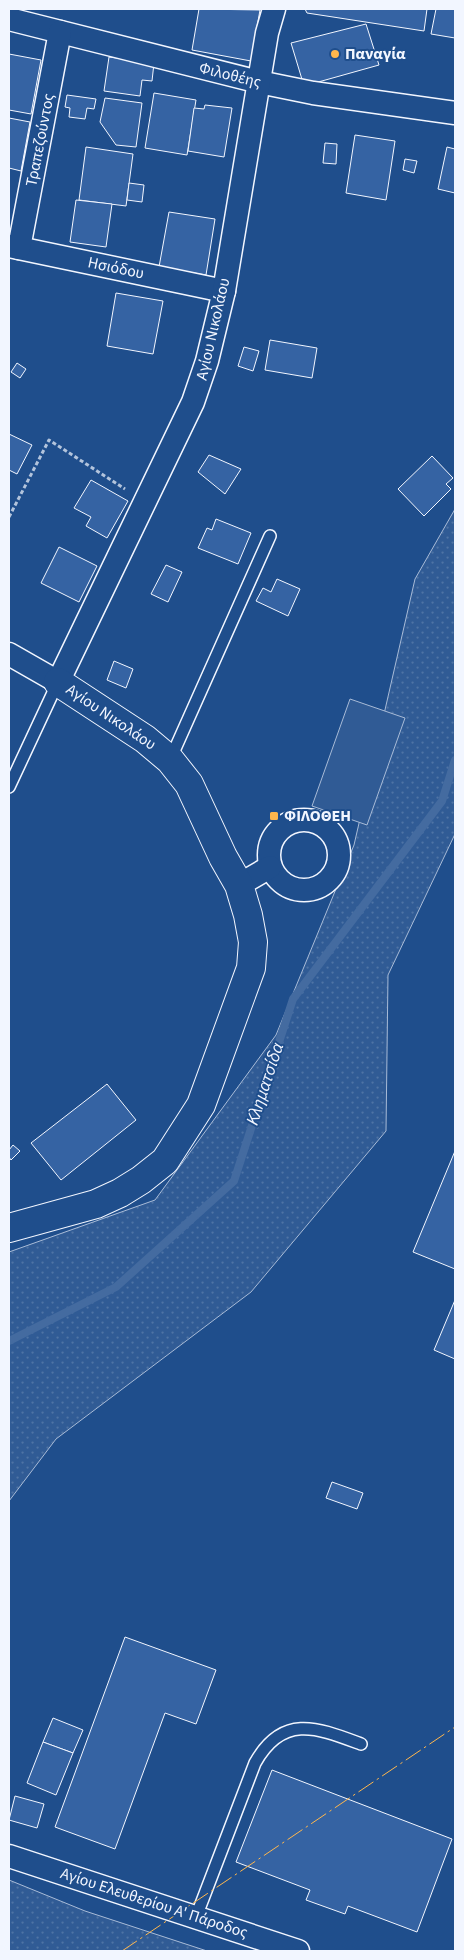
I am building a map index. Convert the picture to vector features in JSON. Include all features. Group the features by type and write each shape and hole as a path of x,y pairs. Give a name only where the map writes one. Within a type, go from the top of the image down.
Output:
{"street":[{"name":"Αγίου Νικολάου","path":"9,1228 96,1204 120,1193 141,1180 165,1160 201,1105 251,968 253,942 248,915 239,885 223,857 189,784 170,760 146,739 58,682 202,382 224,290 259,82 274,9"},
{"name":"Φιλοθέης","path":"9,19 259,82 313,93 455,113"},
{"name":"Τραπεζούντος","path":"14,247 60,32"},
{"name":"Ησιόδου","path":"14,247 224,290"},
{"path":"9,654 58,682"},
{"path":"239,885 270,867"},
{"name":"Αγίου Ελευθερίου Α' Πάροδος","path":"9,1856 298,1951"}],"lane":[{"path":"170,760 270,536"},
{"path":"9,787 58,682"},
{"path":"196,1917 255,1763 262,1750 272,1740 285,1732 299,1728 327,1731 361,1744"}],"path":[{"path":"9,517 49,440 145,502"}],"shaded area":[{"path":"455,509 455,834 388,975 386,1131 251,1292 56,1439 9,1501 9,1252 155,1200 276,1035 354,845 415,579"},
{"path":"350,699 405,718 367,825 312,806"},
{"path":"9,1880 85,1911 207,1951 9,1951"}],"building":[{"path":"199,9 260,10 251,61 192,50"},
{"path":"305,9 427,9 424,31 307,13"},
{"path":"436,9 455,9 455,38 431,34"},
{"name":"Παναγία","path":"366,24 379,65 304,86 291,43"},
{"path":"9,54 41,60 31,114 9,110"},
{"path":"109,57 154,63 152,81 142,80 140,96 104,91"},
{"path":"154,93 196,100 187,155 145,148"},
{"path":"67,95 96,99 94,109 87,108 85,119 69,117 70,108 65,107"},
{"path":"105,98 142,103 136,147 116,145 100,122"},
{"path":"205,105 232,108 224,157 188,151 194,108 204,109"},
{"path":"9,118 30,122 21,171 9,168"},
{"path":"355,135 395,141 386,200 346,193"},
{"path":"325,143 337,144 336,164 323,163"},
{"path":"86,147 133,154 126,206 79,200"},
{"path":"447,147 455,149 455,193 438,189"},
{"path":"405,159 417,161 414,173 403,170"},
{"path":"129,183 144,185 142,202 127,200"},
{"path":"76,200 112,204 106,247 70,242"},
{"path":"169,212 215,219 206,275 159,267"},
{"path":"116,293 163,301 153,354 107,346"},
{"path":"270,340 317,348 312,378 265,370"},
{"path":"244,347 259,351 253,371 238,366"},
{"path":"17,363 26,369 20,378 11,372"},
{"path":"9,434 32,445 17,474 9,470"},
{"path":"209,455 241,469 225,494 198,472"},
{"path":"432,456 453,478 446,484 451,489 424,516 398,489"},
{"path":"91,480 128,501 107,538 86,526 91,517 74,508"},
{"path":"216,519 251,533 238,564 198,548 207,528 212,530"},
{"path":"59,547 97,566 79,602 41,583"},
{"path":"166,565 182,572 168,602 151,594"},
{"path":"277,579 300,589 288,616 256,601 263,588 271,592"},
{"path":"114,661 133,669 126,688 107,680"},
{"path":"107,1084 136,1120 61,1180 31,1143"},
{"path":"13,1145 20,1151 11,1160 9,1150"},
{"path":"455,1151 455,1269 413,1252"},
{"path":"455,1300 455,1359 434,1350"},
{"path":"332,1482 363,1493 357,1509 326,1498"},
{"path":"125,1637 216,1670 196,1724 165,1713 115,1849 55,1827"},
{"path":"53,1718 83,1730 73,1753 43,1742"},
{"path":"43,1742 73,1753 56,1795 27,1783"},
{"path":"272,1770 452,1839 417,1932 348,1906 345,1914 306,1900 310,1890 236,1862"},
{"path":"15,1796 44,1804 37,1828 9,1820"}],"waterway":[{"name":"Κληματσίδα","path":"9,1341 116,1287 234,1181 293,999 442,801 455,760"}],"power":[{"path":"122,1951 455,1727"}],"place":[{"name":"Παναγία","path":"335,54"},
{"name":"ΦΙΛΟΘΕΗ","path":"274,816"}]}
